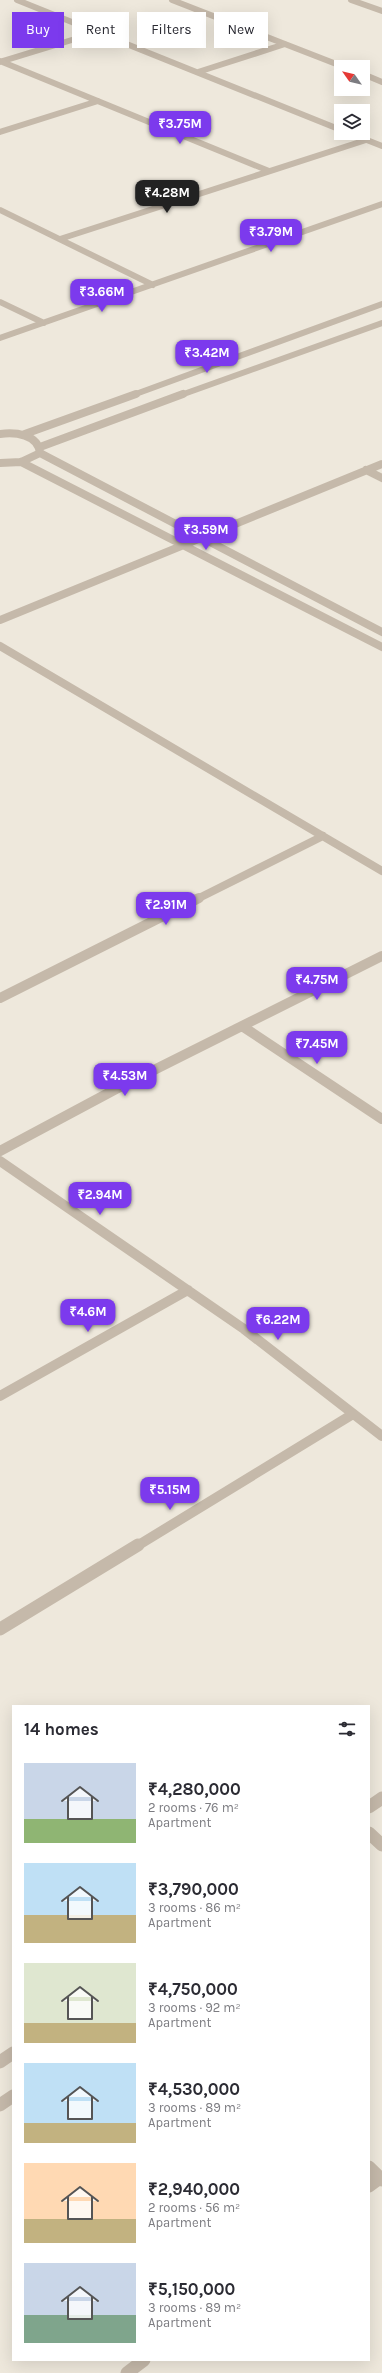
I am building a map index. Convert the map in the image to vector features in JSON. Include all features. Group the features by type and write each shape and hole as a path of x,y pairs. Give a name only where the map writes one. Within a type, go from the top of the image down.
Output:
{"street":[{"path":"17,0 72,22"},
{"path":"172,0 334,63"},
{"path":"356,1 382,11"},
{"path":"0,62 72,40"},
{"path":"129,44 334,127"},
{"path":"198,72 284,44"},
{"path":"0,62 269,171"},
{"path":"370,77 382,82"},
{"path":"0,132 98,101"},
{"path":"60,239 366,140 382,146"},
{"path":"0,338 382,204"},
{"path":"0,210 153,284"},
{"path":"0,302 44,323"},
{"path":"22,436 382,304"},
{"path":"1,464 21,462 40,450 228,377 382,323"},
{"path":"1,433 22,436 38,442 40,450 382,632"},
{"path":"21,462 382,647"},
{"path":"0,620 382,464"},
{"path":"366,470 382,478"},
{"path":"0,646 382,871"},
{"path":"0,998 323,836"},
{"path":"0,1151 242,1026 382,956"},
{"path":"242,1026 382,1120"},
{"path":"0,1161 244,1329 382,1436"},
{"path":"0,1396 188,1290"},
{"path":"0,1630 353,1414"},
{"path":"370,1806 382,1798"},
{"path":"0,2062 12,2054"},
{"path":"0,2105 12,2097"},
{"path":"370,2169 377,2181"},
{"path":"127,2373 143,2361"}]}
